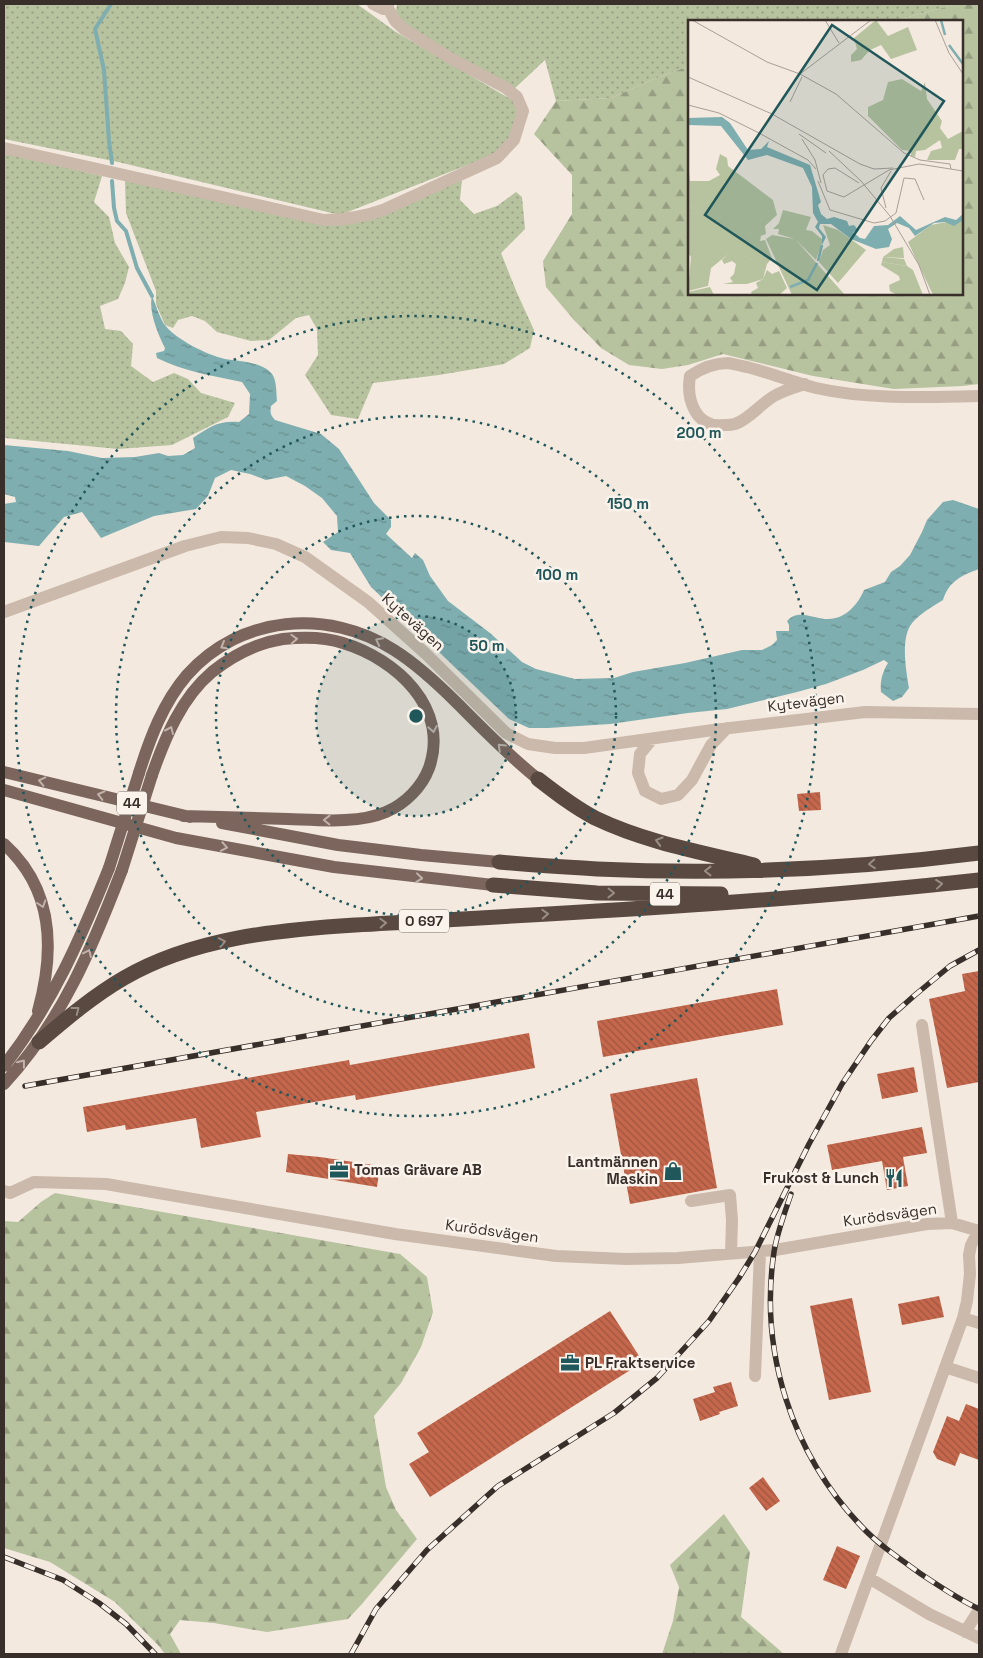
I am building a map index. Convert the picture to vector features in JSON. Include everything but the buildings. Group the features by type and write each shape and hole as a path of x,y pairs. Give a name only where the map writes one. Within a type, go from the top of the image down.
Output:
{"highway":[{"path":"538,779 577,808 618,828 677,846 774,870"},
{"name":"44","path":"498,862 598,869 774,870 911,861 979,853"},
{"name":"44","path":"493,885 597,893 838,893 979,880"},
{"name":"O 697","path":"39,1042 65,1019 104,990 139,970 175,955 211,944 304,928 696,905 838,893"}],"main road":[{"path":"4,1066 34,1025 64,972 90,916 109,868 151,737 164,710 188,675 202,660 218,648 253,632 272,626 308,622 345,628 379,641 395,650 427,674 506,752 538,779"},
{"path":"39,1042 76,980 99,931 122,870 152,775 173,722 198,685 211,673 242,652 262,644 283,639 302,638 341,642 366,653 405,679 420,698 432,720 435,737 434,754 428,773 417,789 402,803 385,813 363,818 333,820 183,816"},
{"name":"44","path":"4,772 183,816 338,845 498,862"},
{"name":"44","path":"4,790 176,838 334,867 493,885"},
{"path":"4,844 20,861 31,877 45,911 48,927 48,966 34,1025"},
{"name":"O 697","path":"4,1084 39,1042"}],"street":[{"path":"4,148 324,220 345,220 383,210 497,158 514,140 523,111 517,97 506,88 423,42 395,20 388,6 383,9 373,4"},
{"path":"805,384 775,395 757,410 735,424 714,426 698,417 691,402 688,386 690,376 699,370 716,363 731,363 805,384 854,394 890,397 979,396"},
{"name":"Kytevägen","path":"4,612 185,546 221,536 248,538 276,544 305,557 368,602 426,654 506,733 528,744 555,748 584,748 727,728 865,712 979,714"},
{"path":"652,739 640,754 638,773 645,791 661,799 678,795 692,780 711,745 727,728"},
{"path":"922,1024 952,1223"},
{"name":"Kurödsvägen","path":"4,1192 10,1193 34,1182 106,1184 395,1234 556,1256 626,1259 678,1258 760,1252 927,1224 952,1223 979,1230"},
{"path":"691,1201 730,1195 732,1220 731,1254"},
{"path":"841,1654 963,1318 970,1274 969,1255 971,1245 979,1230"},
{"path":"755,1376 760,1252"},
{"path":"963,1318 979,1323"},
{"path":"945,1367 979,1378"},
{"path":"869,1578 929,1614 979,1638"},
{"path":"965,1632 979,1610"}],"green space":[{"path":"4,4 357,4 396,32 514,101 518,114 508,140 493,155 340,215 118,162 4,139"},
{"path":"397,4 957,4 897,20 688,20 688,66 611,98 556,101 545,60 514,89 404,25 396,11"},
{"path":"957,4 979,4 979,384 894,389 813,376 723,354 688,365 662,369 629,365 601,348 546,287 543,261 572,214 572,175 534,134 556,101 611,98 688,66 688,295 963,295 963,20 897,20"},
{"path":"4,153 102,176 94,202 109,217 115,243 129,267 118,299 100,306 105,329 121,331 133,344 131,366 153,382 174,373 188,379 201,393 235,403 228,417 172,445 118,449 4,438"},
{"path":"462,179 460,200 474,214 497,206 516,192 522,197 525,229 501,253 534,330 530,348 504,364 439,375 373,383 358,419 331,415 305,375 318,355 317,329 309,315 296,318 269,340 251,341 217,332 205,321 192,316 178,320 173,328 165,325 156,304 156,291 126,213 125,180 338,224"},
{"path":"55,1193 400,1254 427,1277 433,1312 421,1347 401,1383 374,1416 386,1487 396,1510 417,1539 348,1619 267,1632 214,1623 180,1620 170,1634 181,1654 165,1654 115,1602 50,1562 4,1548 4,1221 18,1222 41,1202"},
{"path":"724,1514 750,1552 741,1617 784,1654 662,1654 673,1621 679,1587 670,1565"}],"water":[{"path":"152,296 164,324 183,341 218,357 250,363 268,370 274,377 276,387 277,401 271,406 270,410 273,418 321,434 339,449 374,503 391,520 391,527 386,534 412,558 415,553 423,560 430,576 448,601 490,633 522,662 536,669 575,679 614,678 633,672 742,650 762,650 777,640 776,631 789,631 787,621 791,617 806,615 828,619 846,614 855,605 864,590 885,582 891,572 900,566 910,555 927,520 943,502 953,500 979,509 979,569 953,583 943,600 920,615 910,626 905,648 909,688 902,697 893,701 881,692 882,677 888,663 884,660 826,684 727,709 610,724 529,728 509,719 371,587 350,553 331,550 323,542 338,532 337,516 322,498 286,476 266,480 231,470 215,478 208,496 196,509 154,516 101,538 82,512 64,517 39,546 4,542 4,504 16,502 15,497 4,494 4,445 68,451 102,458 135,457 159,453 168,456 183,455 195,448 193,438 204,431 220,423 239,422 249,414 250,394 242,382 188,370 157,358 156,353 164,351 165,348 157,330 151,308"}],"waterway":[{"path":"111,4 95,29 104,70 112,163"},
{"path":"112,181 117,221 126,231 137,268 152,296"}],"railway":[{"path":"25,1086 979,916"},
{"path":"351,1654 376,1609 427,1550 498,1486 614,1413 657,1378 709,1321 755,1252 809,1144 842,1084 871,1041 889,1018 915,995 950,966 979,950"},
{"path":"791,1194 774,1252 771,1290 772,1327 777,1364 786,1400 799,1434 817,1467 838,1498 876,1541 924,1576 979,1609"},
{"path":"4,1557 63,1580 99,1603 126,1624 155,1654"}],"place":[{"name":"Tomas Grävare AB","path":"339,1170"},
{"name":"Lantmännen Maskin","path":"673,1171"},
{"name":"Frukost & Lunch","path":"894,1178"},
{"name":"PL Fraktservice","path":"570,1363"}]}
